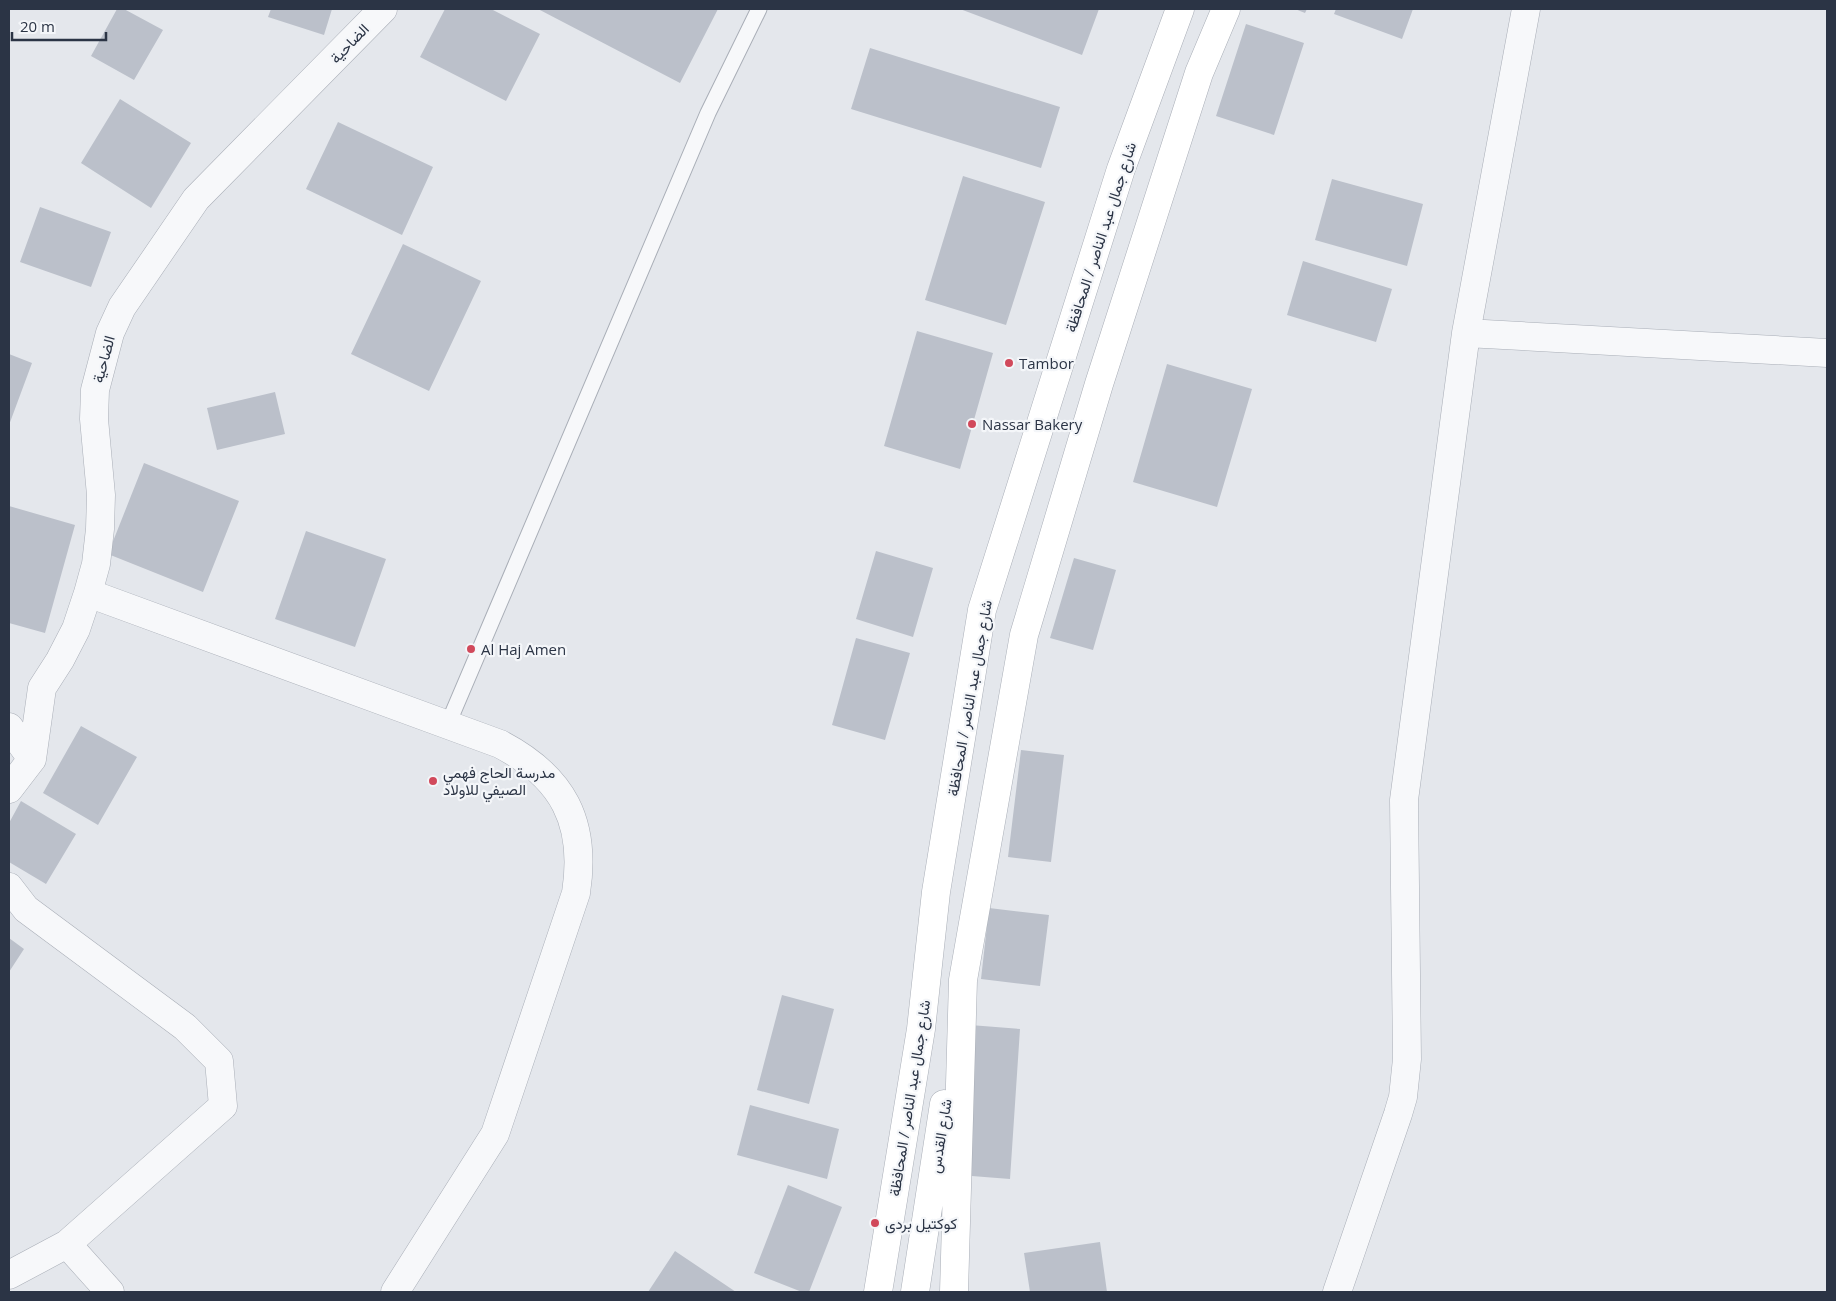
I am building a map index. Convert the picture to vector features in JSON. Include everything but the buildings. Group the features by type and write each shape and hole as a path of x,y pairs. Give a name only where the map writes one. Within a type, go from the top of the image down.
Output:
{"main road":[{"name":"شارع جمال عبد الناصر / المحافظة","path":"878,1292 921,1029 936,892 982,610 1121,169 1180,9"},
{"path":"954,1292 963,980 1024,635 1099,384 1193,92 1226,9"},
{"name":"شارع القدس","path":"915,1292 963,980"}],"street":[{"name":"الضاحية","path":"9,789 32,759 42,688 60,660 76,629 88,593 100,529 101,495 94,419 95,390 110,333 122,306 196,199 383,9"},
{"path":"1337,1292 1403,1097 1407,1060 1404,800 1466,333 1526,9"},
{"path":"1466,333 1827,353"},
{"path":"88,593 500,744 524,756 541,770 567,806 575,827 579,849 580,871 576,893 495,1134 395,1292"},
{"path":"9,727 32,759"},
{"path":"9,887 26,909 185,1027 219,1061 223,1106 68,1244 9,1275"},
{"path":"68,1244 110,1292"}],"lane":[{"path":"448,724 708,112 759,9"}],"place":[{"name":"Tambor","path":"1009,363"},
{"name":"Nassar Bakery","path":"972,424"},
{"name":"Al Haj Amen","path":"471,649"},
{"name":"مدرسة الحاج فهمي الصيفي للاولاد","path":"433,781"},
{"name":"كوكتيل بردى","path":"875,1223"}]}
